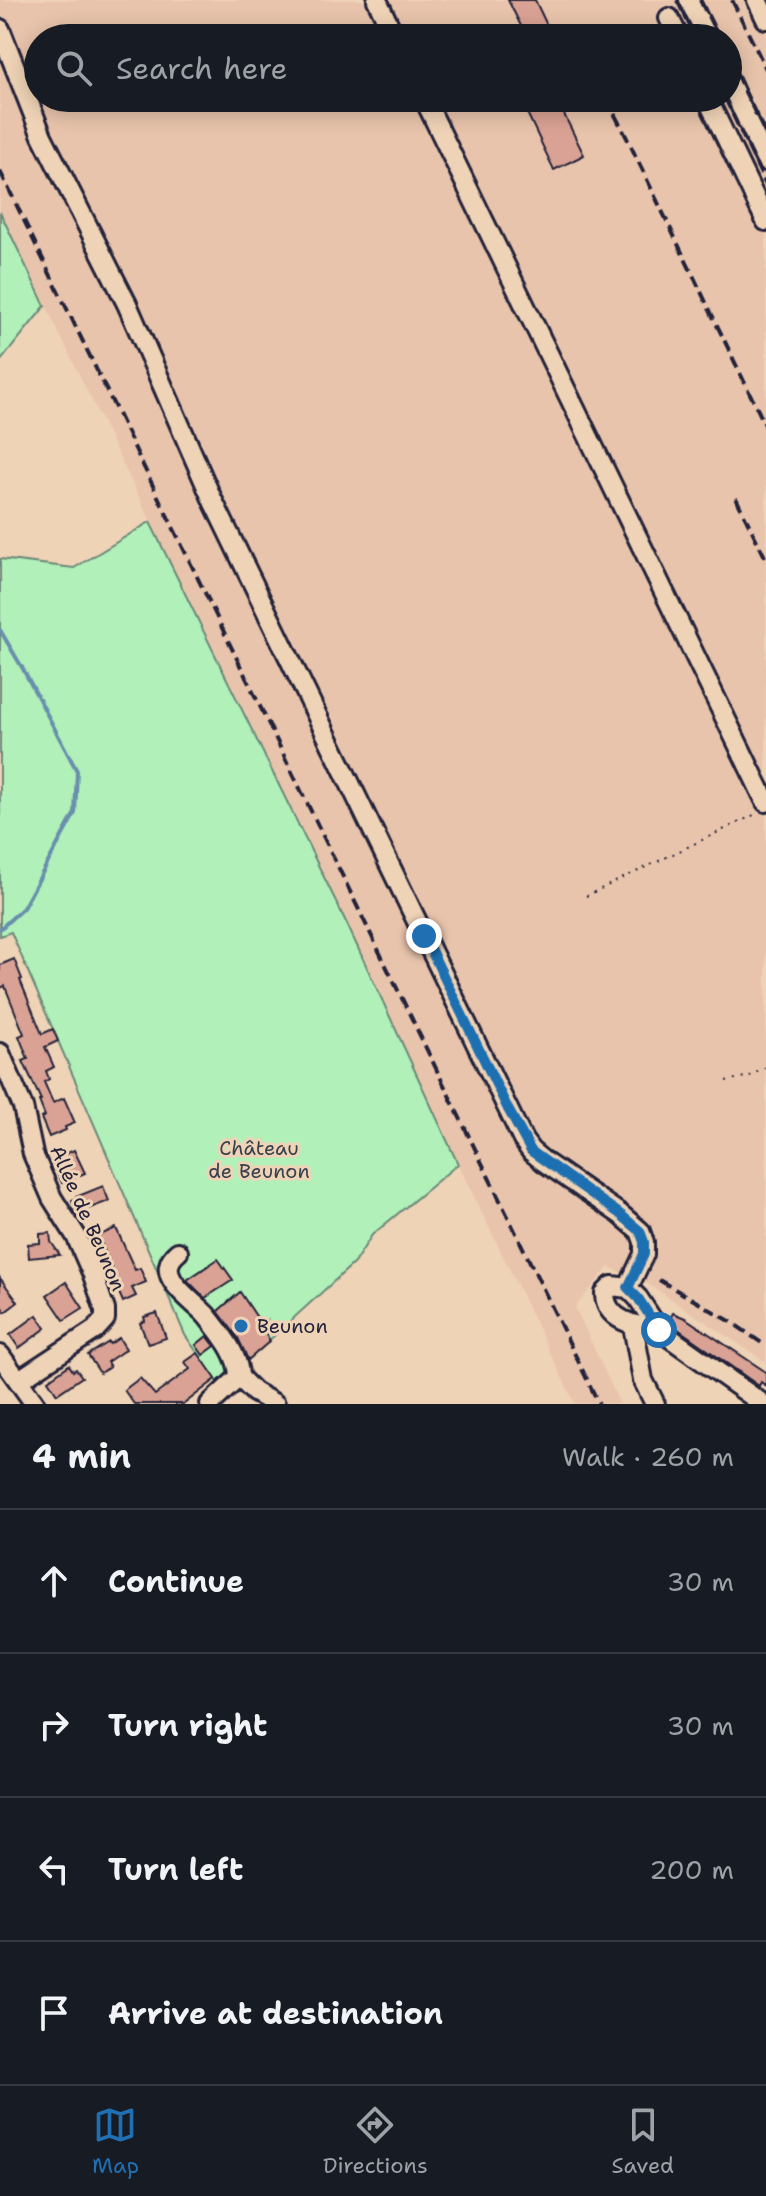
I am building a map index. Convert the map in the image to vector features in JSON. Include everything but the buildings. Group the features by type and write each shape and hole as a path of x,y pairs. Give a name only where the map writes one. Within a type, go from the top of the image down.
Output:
{"street":[{"path":"377,0 388,24"},
{"path":"689,0 701,24"},
{"path":"757,0 766,19"},
{"path":"669,18 672,24"},
{"path":"0,29 24,90"},
{"path":"742,109 766,161"},
{"path":"33,112 127,304 213,501 523,1140 543,1161 640,1231 644,1254 628,1288"},
{"path":"431,112 762,807"},
{"path":"714,112 766,221"},
{"name":"Allée de Beunon","path":"0,1053 23,1107 33,1154 52,1198 76,1236 105,1310 105,1319 95,1330 19,1380"},
{"path":"178,1252 168,1265 178,1290 205,1314 231,1350 239,1368 239,1377 254,1392 275,1404"},
{"path":"659,1330 633,1326 613,1314 605,1303 605,1293 612,1286 628,1288 659,1330 763,1404"},
{"path":"633,1326 643,1380 655,1404"},
{"path":"0,1355 35,1404"},
{"path":"210,1404 239,1377"}],"path":[{"path":"586,896 762,807"},
{"path":"726,1081 750,1076 766,1067"}],"shaded area":[{"path":"0,0 766,0 766,1362 648,1284 609,1267 575,1307 620,1404 575,1404 458,1164 346,922 0,212"}],"green space":[{"path":"0,212 45,306 0,362"},
{"name":"Château de Beunon","path":"150,522 346,922 458,1164 372,1235 354,1263 220,1385 185,1335 11,932 0,936 0,559 74,568"}],"waterway":[{"path":"0,630 77,771 75,813 23,908 0,929"}],"railway":[{"path":"677,0 689,24"},
{"path":"700,0 712,24"},
{"path":"732,0 766,69"},
{"path":"742,86 766,135"},
{"path":"613,112 766,427"},
{"path":"732,112 766,185"},
{"path":"0,171 599,1404"},
{"path":"736,498 766,559"},
{"path":"659,1280 766,1346"}],"place":[{"name":"Beunon","path":"241,1326"}],"route":[{"path":"424,936 469,1032 531,1151 640,1231 644,1254 628,1288 659,1330"}]}
